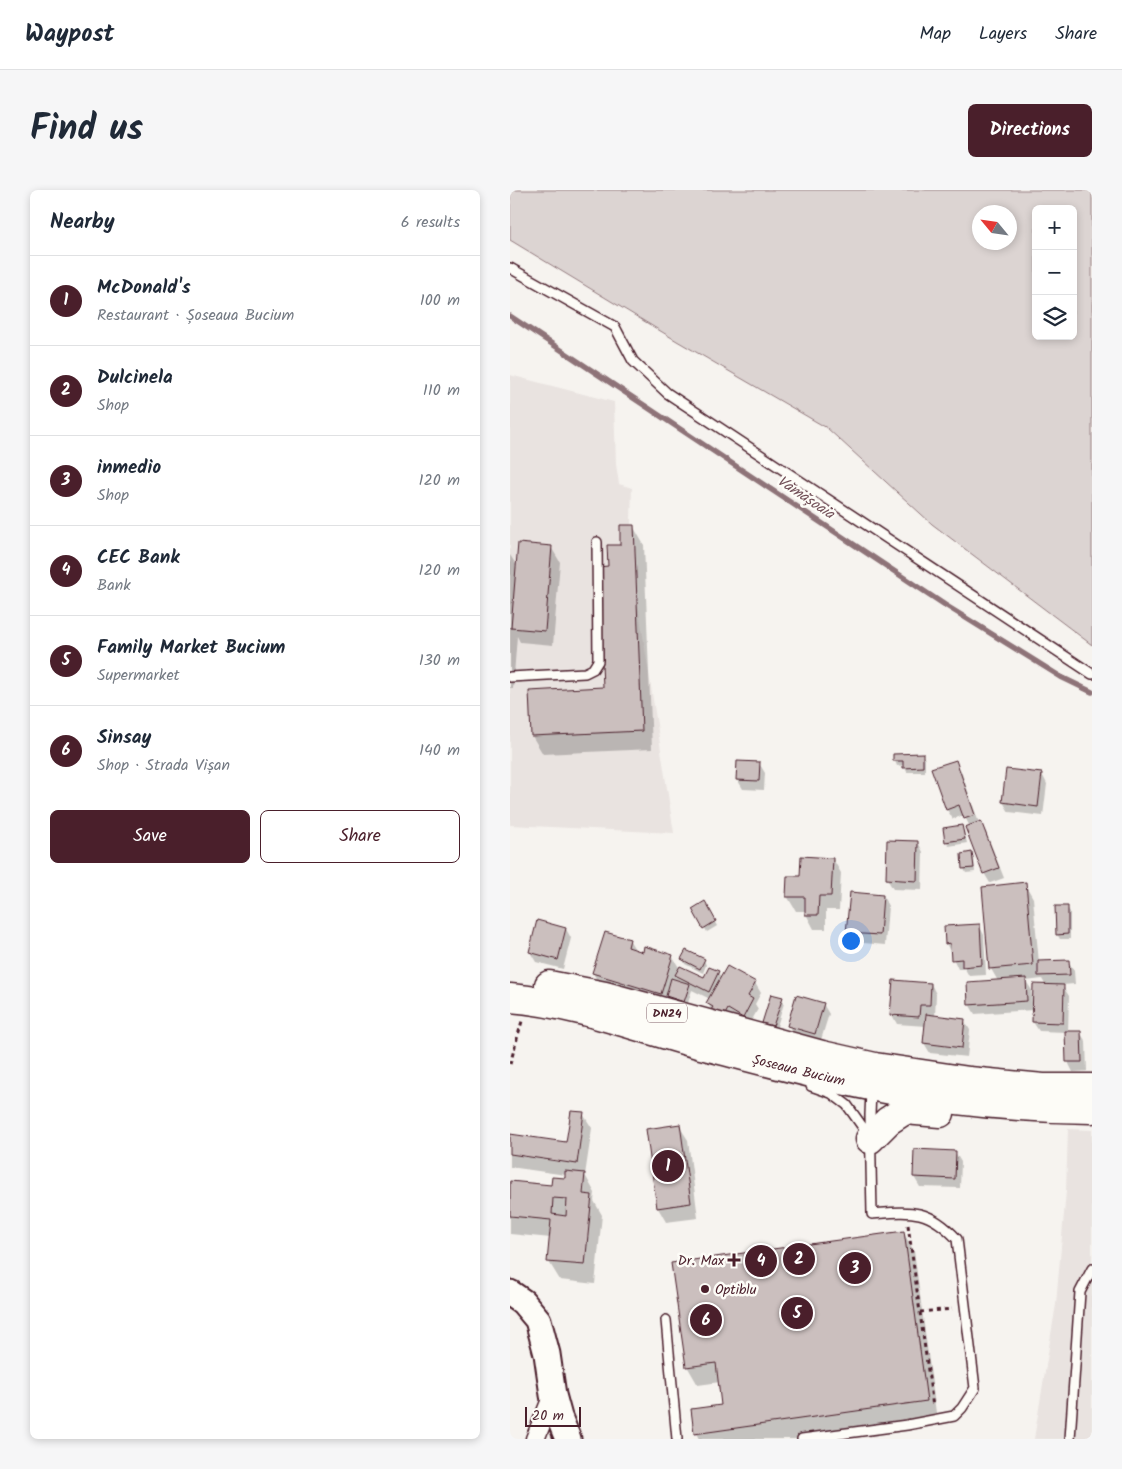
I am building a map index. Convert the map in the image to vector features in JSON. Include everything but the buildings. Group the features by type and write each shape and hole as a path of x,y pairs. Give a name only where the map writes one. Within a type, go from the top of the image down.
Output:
{"main road":[{"name":"Șoseaua Bucium","path":"510,980 605,996 822,1055 874,1077 942,1098 1049,1108 1092,1109"},
{"name":"Șoseaua Bucium","path":"516,1009 565,1006 816,1075 968,1081 1043,1088 1092,1088"},
{"path":"870,1139 888,1121 905,1110 970,1116 995,1104"}],"street":[{"path":"510,1293 523,1302 538,1320 548,1354 559,1418 568,1439"},
{"path":"535,1439 554,1395"}],"lane":[{"path":"510,268 615,327 633,361 667,393 1092,674"},
{"path":"510,677 585,673 593,669 598,661 597,542"},
{"path":"636,1026 734,1063"},
{"path":"802,1439 954,1416 962,1408 975,1388 957,1239 946,1227 926,1215 906,1212 872,1214 870,1100 874,1077"},
{"path":"804,1084 830,1093 847,1105 870,1139"},
{"path":"1070,1439 1080,1292 1092,1269"},
{"path":"666,1320 678,1439"},
{"path":"883,1428 884,1439"}],"path":[{"path":"510,1064 516,1009"},
{"path":"906,1212 934,1420"},
{"path":"920,1312 965,1307"}],"shaded area":[{"path":"510,190 1092,190 1092,645 932,524 827,428 677,341 510,240"},
{"path":"510,375 614,402 616,464 619,484 632,488 630,553 674,833 510,825"},
{"path":"1068,1129 1092,1130 1092,1439 1034,1439 1056,1304 1066,1191"}],"waterway":[{"name":"Vămășoaia","path":"510,316 945,605 1061,677 1092,692"}],"place":[{"name":"McDonald's","path":"668,1166"},
{"name":"Dulcinela","path":"799,1259"},
{"name":"Dr. Max","path":"734,1260"},
{"name":"CEC Bank","path":"761,1261"},
{"name":"inmedio","path":"855,1268"},
{"name":"Optiblu","path":"705,1289"},
{"name":"Family Market Bucium","path":"797,1313"},
{"name":"Sinsay","path":"706,1320"}]}
